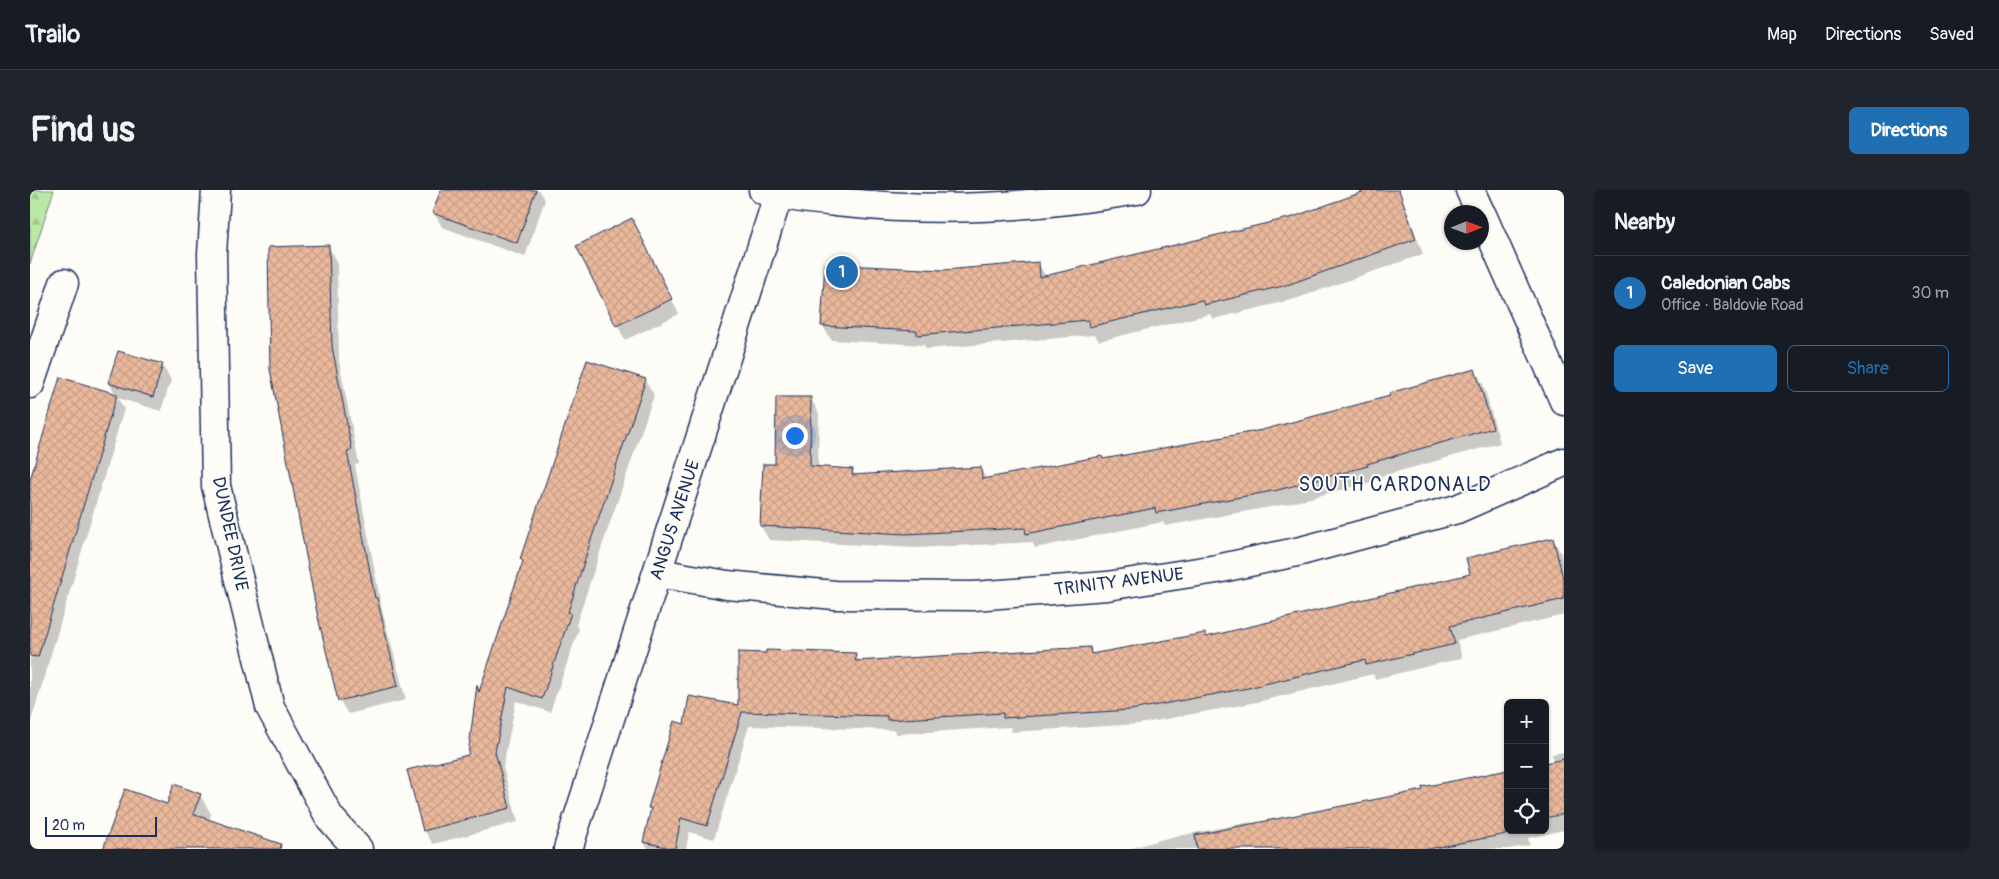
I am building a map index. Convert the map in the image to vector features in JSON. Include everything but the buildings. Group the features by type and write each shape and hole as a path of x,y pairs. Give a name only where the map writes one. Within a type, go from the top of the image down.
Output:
{"street":[{"name":"DUNDEE DRIVE","path":"216,190 212,254 216,486 270,707 330,818 358,849"},
{"path":"774,192 865,205 920,209 996,208 1085,199 1137,190"},
{"path":"1470,190 1477,205"},
{"name":"ANGUS AVENUE","path":"568,849 658,573 774,192"},
{"path":"1489,232 1564,401"},
{"path":"30,384 64,283"},
{"name":"TRINITY AVENUE","path":"658,573 727,585 835,595 973,596 1107,586 1226,567 1301,551 1457,509 1564,462"}],"green space":[{"path":"30,190 54,190 30,264"}],"place":[{"name":"Caledonian Cabs","path":"842,272"}],"district":[{"name":"SOUTH CARDONALD","path":"1395,484"}]}
